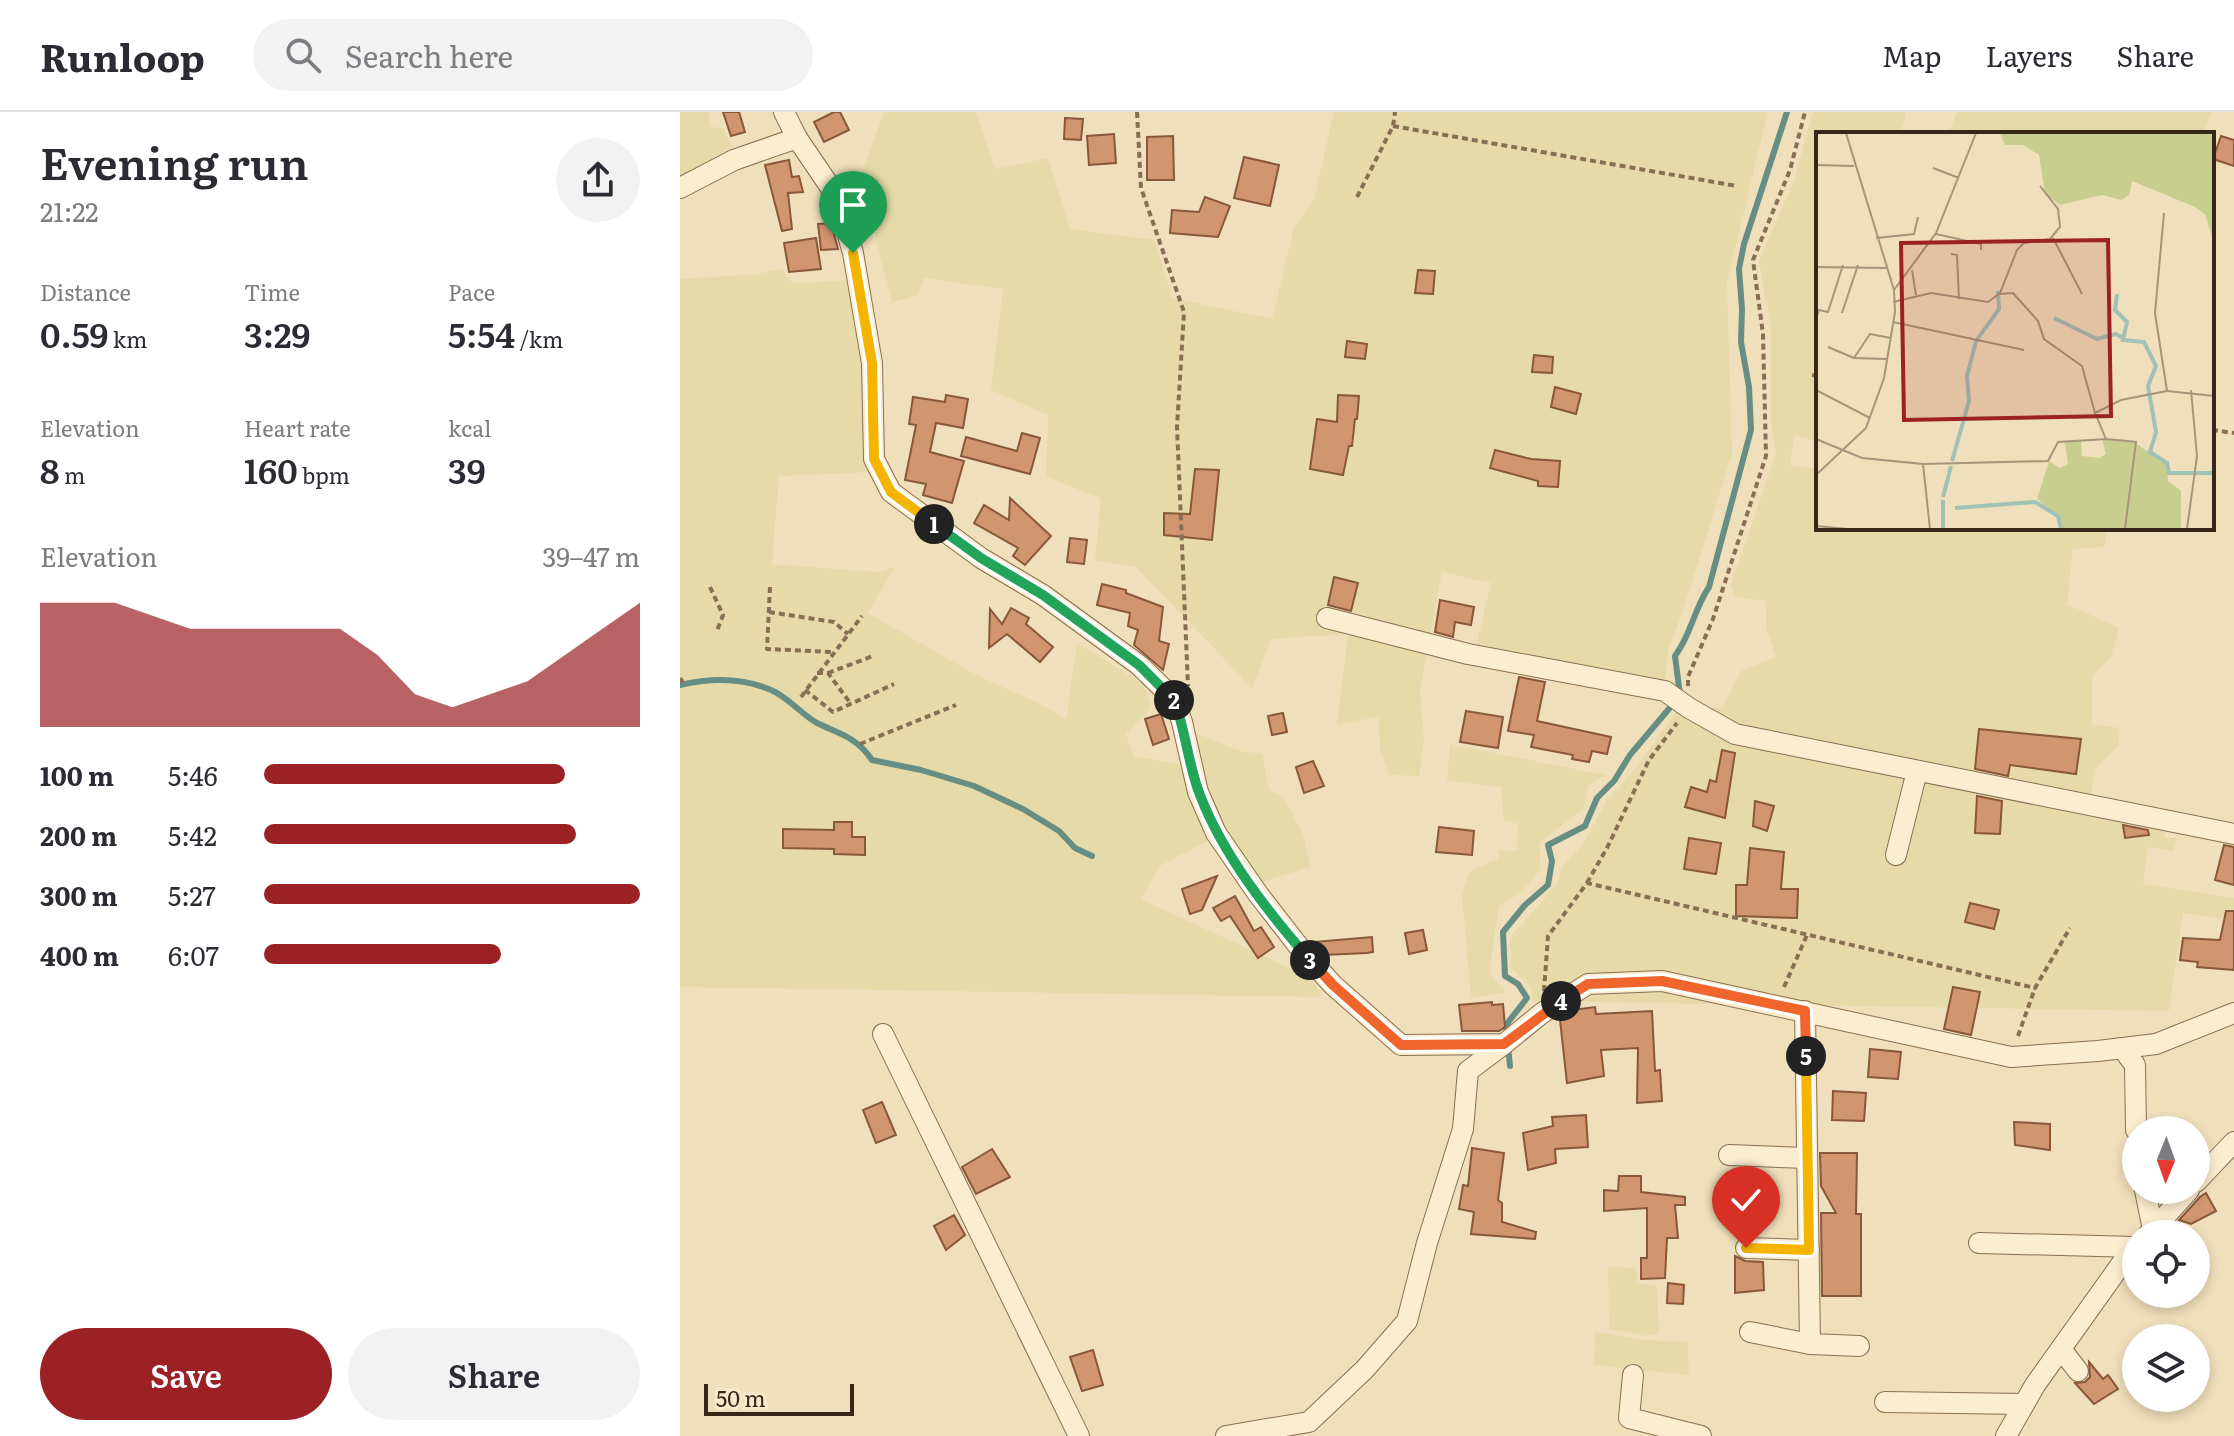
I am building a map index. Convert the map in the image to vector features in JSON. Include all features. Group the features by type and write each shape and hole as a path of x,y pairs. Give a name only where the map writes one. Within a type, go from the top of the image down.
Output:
{"street":[{"path":"784,112 797,138 837,197 853,253 872,363 874,459 891,492 981,558 1043,595 1139,665 1174,699 1198,792 1216,833 1258,894 1333,985 1401,1045 1504,1044"},
{"path":"680,188 734,160 797,138"},
{"path":"1327,618 1468,654 1665,691 1735,734 2234,834"},
{"path":"1896,855 1917,771"},
{"path":"1226,1436 1309,1422 1365,1369 1407,1321 1427,1243 1463,1129 1468,1071 1542,1013 1588,984 1662,981 2011,1057 2156,1044 2234,1013"},
{"path":"1805,1011 1810,1344"},
{"path":"883,1034 1079,1436"},
{"path":"2122,1048 2135,1065 2136,1116"},
{"path":"2210,1167 2234,1142"},
{"path":"1729,1155 1807,1158"},
{"path":"2162,1220 2176,1204"},
{"path":"1979,1243 2122,1248"},
{"path":"1746,1248 1809,1250"},
{"path":"2006,1436 2024,1404 2122,1263"},
{"path":"1750,1332 1810,1344 1859,1346"},
{"path":"2061,1349 2078,1371"},
{"path":"1633,1375 1629,1418 1701,1436"},
{"path":"1885,1402 2024,1404"}],"path":[{"path":"1137,112 1141,188 1184,312 1177,427 1188,679 1182,722"},
{"path":"1357,197 1393,126 1395,112"},
{"path":"1542,1013 1548,936 1587,883 1649,760 1689,708 1688,677 1713,619 1766,456 1763,334 1753,260 1790,170 1805,112"},
{"path":"1393,126 1737,186"},
{"path":"2214,430 2234,433"},
{"path":"710,587 723,615 717,631"},
{"path":"770,587 767,649 833,652"},
{"path":"769,612 834,622 848,634"},
{"path":"801,697 862,616"},
{"path":"817,673 828,673 873,656"},
{"path":"828,673 851,704"},
{"path":"680,678 684,684"},
{"path":"805,690 833,712 894,684"},
{"path":"860,744 956,705"},
{"path":"1587,883 2035,988"},
{"path":"2011,1057 2035,988 2070,928"},
{"path":"1777,1004 1807,935"}],"shaded area":[{"path":"680,112 708,112 711,127 723,128 735,154 680,176"},
{"path":"884,112 976,112 995,169 1048,158 1070,229 1155,240 1172,298 1272,319 1294,228 1314,199 1334,112 1768,112 1727,282 1732,454 1668,650 1665,682 1476,647 1491,583 1442,572 1420,690 1424,740 1419,776 1389,775 1380,748 1379,717 1337,724 1348,634 1271,639 1252,688 1136,567 1095,560 1101,498 1046,477 1048,415 991,390 1003,289 924,278 918,295 892,302 860,178"},
{"path":"1813,112 1906,112 1901,132 1816,132 1816,441 1794,436 1790,465 1816,469 1816,530 2107,530 2105,547 2073,549 2067,604 2119,628 2111,657 2092,677 2092,724 2120,728 2118,746 2097,766 2090,796 2109,802 2172,810 2164,837 2178,839 2173,851 2148,847 2143,884 2234,898 2234,920 2183,913 2169,1011 1533,1001 1531,988 1510,967 1512,935 1558,883 1561,868 1582,845 1607,800 1635,769 1677,711 1722,707 1742,670 1776,657 1766,628 1766,601 1735,597 1731,585 1776,453 1771,423 1771,330 1759,261 1794,181"},
{"path":"1957,112 2212,112 2204,132 1949,132"},
{"path":"782,269 792,283 859,280 876,472 779,476 772,564 877,572 895,567 868,613 978,676 1037,702 1066,719 1077,643 1144,684 1151,708 1126,734 1134,757 1180,764 1207,841 1160,866 1141,899 1311,978 1322,997 680,987 680,279 757,274"},
{"path":"1196,733 1240,751 1262,754 1269,789 1284,798 1303,834 1310,867 1262,882 1229,839 1205,787"},
{"path":"1450,744 1605,775 1589,786 1583,809 1539,843 1541,869 1522,892 1499,906 1489,973 1506,992 1471,998 1462,895 1469,872 1499,858 1499,850 1517,851 1518,824 1504,821 1501,787 1447,781"},
{"path":"1608,1266 1636,1268 1637,1283 1657,1286 1659,1333 1646,1336 1609,1329"},
{"path":"1595,1332 1646,1340 1688,1342 1689,1375 1594,1365"}],"building":[{"path":"723,112 739,112 745,132 731,136"},
{"path":"840,112 849,130 824,142 814,122"},
{"path":"1065,118 1083,119 1081,140 1064,139"},
{"path":"1114,134 1116,163 1089,165 1087,136"},
{"path":"1173,136 1174,180 1147,180 1147,137"},
{"path":"2221,136 2234,140 2234,166 2214,159"},
{"path":"1244,157 1279,165 1270,206 1234,198"},
{"path":"789,160 792,177 799,176 803,192 788,193 792,229 782,231 765,165"},
{"path":"1205,197 1230,206 1218,237 1170,233 1172,210 1199,212"},
{"path":"831,223 838,249 821,250 818,224"},
{"path":"816,238 821,269 789,272 784,243"},
{"path":"1418,270 1435,271 1433,294 1415,293"},
{"path":"1347,341 1367,344 1365,359 1345,357"},
{"path":"1534,355 1553,357 1552,373 1532,372"},
{"path":"1555,387 1581,394 1576,414 1551,407"},
{"path":"946,395 968,399 963,428 936,423 930,452 964,461 952,503 923,495 926,484 905,480 916,425 909,424 913,397 945,402"},
{"path":"1338,395 1359,396 1352,446 1349,446 1343,475 1310,469 1317,419 1337,422"},
{"path":"1022,433 1040,438 1030,474 961,456 966,437 1017,451"},
{"path":"1495,450 1531,459 1560,461 1558,487 1538,486 1538,481 1490,468"},
{"path":"1195,469 1219,470 1212,540 1164,535 1164,513 1190,514"},
{"path":"1010,498 1051,536 1025,565 1013,556 1018,548 974,523 984,505 1009,520"},
{"path":"1070,538 1087,540 1084,564 1067,562"},
{"path":"1334,577 1358,583 1351,611 1328,605"},
{"path":"1102,584 1126,590 1126,593 1163,607 1159,641 1169,644 1163,670 1134,645 1138,630 1128,626 1130,613 1097,605"},
{"path":"1440,600 1474,607 1471,625 1455,622 1453,637 1435,632"},
{"path":"1011,608 1029,618 1026,624 1053,647 1040,662 1007,634 989,648 990,609 1002,624"},
{"path":"1519,677 1545,682 1537,721 1611,737 1607,754 1592,751 1589,762 1572,759 1573,755 1531,747 1534,735 1508,731"},
{"path":"1466,711 1503,717 1498,748 1460,742"},
{"path":"1283,713 1287,732 1272,735 1268,716"},
{"path":"1161,714 1169,739 1153,745 1145,719"},
{"path":"1979,729 2081,739 2076,774 2010,765 2008,776 1975,769"},
{"path":"1722,750 1735,753 1725,818 1685,807 1691,787 1707,792 1710,780 1716,782"},
{"path":"1313,761 1324,786 1304,793 1296,767"},
{"path":"1977,796 2002,801 2000,834 1975,833"},
{"path":"1755,801 1774,806 1767,831 1753,826"},
{"path":"834,822 852,822 852,837 865,837 865,855 834,854 834,849 783,848 783,829 834,830"},
{"path":"2123,825 2148,830 2149,835 2125,838"},
{"path":"1439,827 1474,831 1472,855 1436,852"},
{"path":"1689,838 1721,843 1716,874 1684,869"},
{"path":"2224,845 2234,847 2234,885 2215,880"},
{"path":"1750,848 1784,852 1781,889 1798,889 1797,918 1736,916 1736,885 1747,885"},
{"path":"1217,876 1202,910 1190,914 1182,889"},
{"path":"1235,896 1254,931 1261,927 1274,947 1258,958 1230,916 1221,921 1213,908"},
{"path":"1970,903 1999,910 1994,929 1965,922"},
{"path":"2226,911 2234,911 2234,970 2197,967 2198,962 2180,960 2183,938 2220,940"},
{"path":"1423,930 1427,950 1409,954 1405,933"},
{"path":"1372,937 1373,952 1367,953 1323,955 1313,942"},
{"path":"1953,987 1980,992 1971,1035 1944,1029"},
{"path":"1492,1002 1492,1005 1503,1004 1505,1027 1499,1031 1462,1031 1459,1005"},
{"path":"1595,1007 1596,1014 1652,1011 1655,1071 1660,1070 1662,1101 1637,1103 1638,1048 1601,1050 1604,1076 1567,1083 1560,1020 1572,1010"},
{"path":"1870,1049 1901,1052 1898,1079 1868,1077"},
{"path":"1833,1091 1866,1093 1864,1121 1832,1120"},
{"path":"882,1102 896,1135 876,1143 863,1110"},
{"path":"1586,1115 1588,1147 1555,1149 1556,1163 1528,1170 1523,1133 1553,1126 1552,1117"},
{"path":"2014,1122 2050,1124 2050,1150 2015,1145"},
{"path":"1472,1148 1504,1153 1498,1200 1502,1203 1502,1222 1536,1232 1535,1239 1471,1234 1474,1212 1459,1209 1463,1185 1468,1186"},
{"path":"992,1149 1010,1177 976,1194 962,1167"},
{"path":"1820,1153 1857,1153 1856,1214 1861,1214 1861,1296 1822,1296 1821,1213 1836,1213 1821,1186"},
{"path":"1619,1176 1641,1176 1641,1192 1685,1197 1685,1205 1675,1205 1678,1238 1667,1238 1665,1278 1641,1279 1641,1258 1647,1258 1647,1208 1604,1211 1604,1190 1618,1191"},
{"path":"2210,1200 2216,1211 2199,1220 2179,1220 2194,1204 2210,1204"},
{"path":"954,1215 965,1235 946,1250 934,1226"},
{"path":"1735,1256 1745,1261 1763,1262 1764,1290 1735,1293"},
{"path":"1668,1283 1684,1285 1683,1304 1667,1303"},
{"path":"1093,1350 1103,1385 1082,1391 1070,1357"},
{"path":"2089,1362 2103,1379 2108,1375 2118,1389 2094,1404 2075,1383 2085,1382 2090,1377"}],"waterway":[{"path":"1680,695 1675,656 1709,587 1751,430 1749,387 1741,342 1739,269 1744,244 1787,112"},
{"path":"680,685 726,680 771,690 817,723 854,741 872,760 921,770 974,786 1023,809 1059,831 1075,848 1092,856"},
{"path":"1507,1035 1506,1025 1527,998 1518,984 1505,976 1503,932 1525,905 1548,885 1552,861 1548,845 1585,826 1597,798 1614,781 1630,755 1673,704"},
{"path":"1508,1046 1510,1066"}],"route":[{"path":"853,253 872,363 874,459 891,492 981,558 1043,595 1139,665 1174,699 1198,792 1216,833 1303,952 1333,985 1401,1045 1504,1044 1542,1013 1588,984 1662,981 1805,1011 1809,1250 1746,1248"}]}
